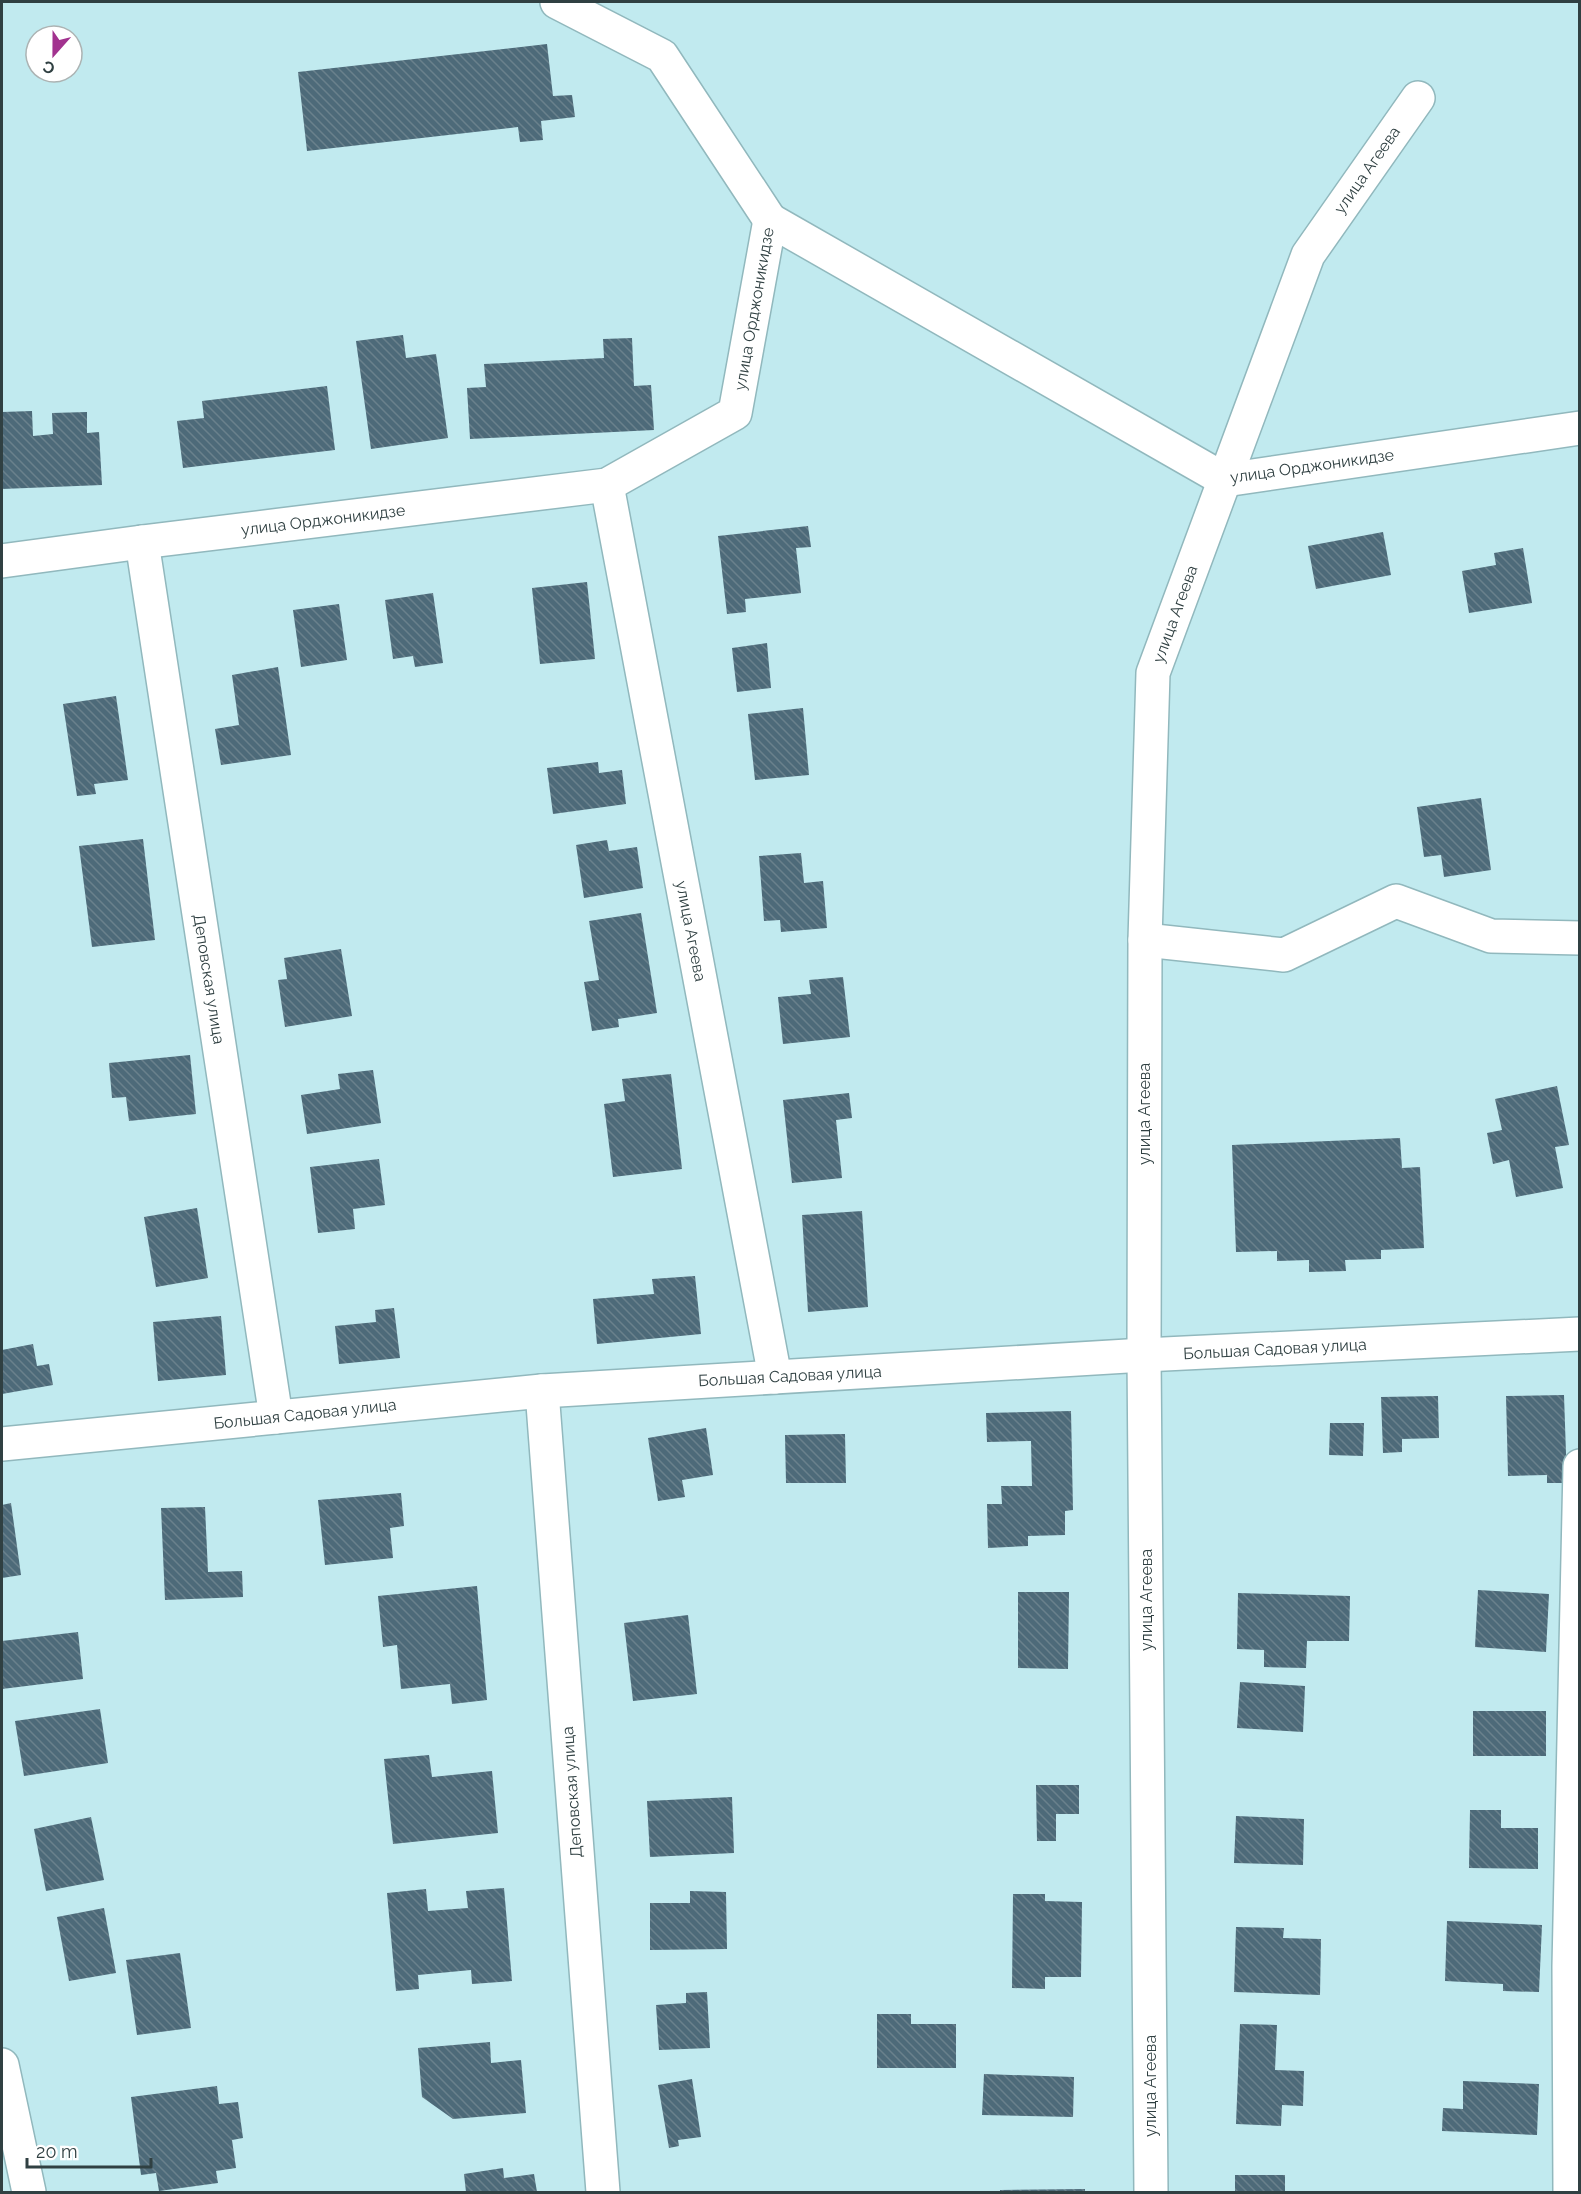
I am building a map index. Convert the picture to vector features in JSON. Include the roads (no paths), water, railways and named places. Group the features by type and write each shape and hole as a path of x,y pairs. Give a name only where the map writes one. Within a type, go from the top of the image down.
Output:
{"street":[{"path":"557,2 662,56 770,220"},
{"name":"улица Агеева","path":"1151,2193 1144,1355 1145,940 1153,673 1308,255 1418,98"},
{"name":"улица Орджоникидзе","path":"2,561 607,485 735,413 770,220 1225,480 1580,428"},
{"name":"улица Агеева","path":"607,485 775,1377"},
{"name":"Деповская улица","path":"142,542 276,1417"},
{"path":"1145,940 1284,955 1396,901 1491,936 1580,938"},
{"name":"Большая Садовая улица","path":"2,1444 542,1391 1144,1355 1580,1334"},
{"name":"Деповская улица","path":"542,1391 603,2193"},
{"path":"1569,2193 1569,1954 1580,1466"},
{"path":"2,2065 29,2193"}]}
